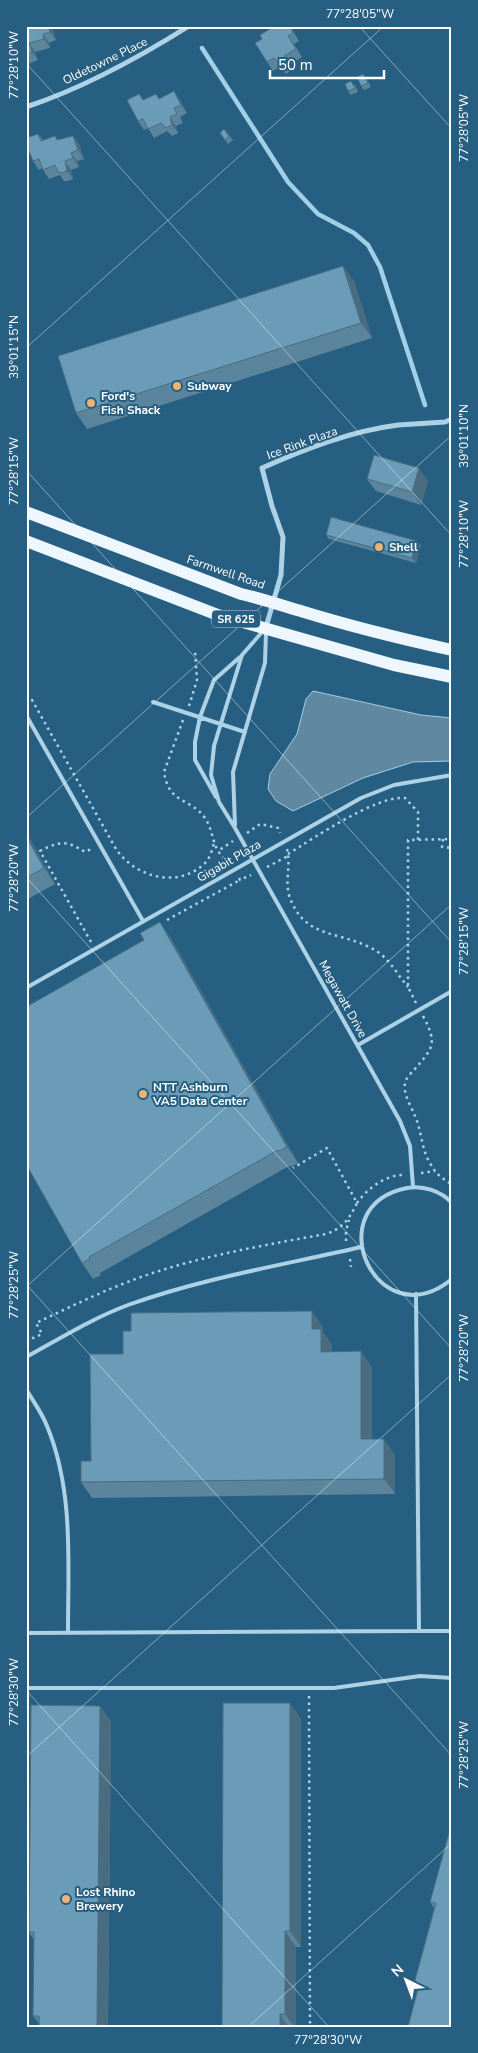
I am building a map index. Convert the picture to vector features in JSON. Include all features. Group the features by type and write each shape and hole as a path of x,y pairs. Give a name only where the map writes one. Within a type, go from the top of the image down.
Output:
{"main road":[{"name":"Farmwell Road","path":"26,512 242,594 401,639 452,650"},
{"name":"SR 625","path":"26,541 218,614 348,653 452,677"}],"street":[{"name":"Oldetowne Place","path":"26,107 103,75 190,26"},
{"name":"Ice Rink Plaza","path":"266,627 281,575 283,537 262,468 297,453 357,434 398,426 445,422 452,419"}],"lane":[{"path":"219,802 195,760 195,742 200,718 214,680 242,655 266,627"},
{"path":"235,828 233,772 265,663 266,627"},
{"path":"219,802 211,775 214,746 242,655"},
{"path":"153,702 245,732"},
{"path":"26,715 143,922"},
{"name":"Gigabit Plaza","path":"26,988 361,798 394,785 452,775"},
{"name":"Megawatt Drive","path":"219,802 260,871 400,1121 410,1146 413,1187"},
{"path":"358,1045 452,991"},
{"path":"452,1202 447,1197 431,1189 413,1187 396,1190 380,1199 368,1213 362,1229 361,1247 366,1264 376,1278 390,1289 407,1294 425,1294 442,1287 452,1279"},
{"path":"26,1357 73,1331 127,1306 234,1275 361,1247"},
{"path":"416,1294 419,1631"},
{"path":"26,1389 47,1426 62,1475 68,1521 68,1632"},
{"path":"26,1633 452,1631"},
{"path":"26,1688 334,1688 420,1676 452,1678"}],"path":[{"path":"26,704 32,700 120,856 135,868 154,876 175,878 192,872 205,863 214,843"},
{"path":"166,921 260,871 357,814 390,799 405,798 418,812 418,840"},
{"path":"240,880 218,851 260,824 278,828 288,855 287,878 289,894 300,915 309,924 324,933 369,947 390,962 408,987 432,1033 432,1046 427,1056 410,1074 406,1082 406,1090 416,1116 425,1152 438,1176 452,1184"},
{"path":"443,839 442,847 452,848"},
{"path":"408,987 408,840 452,839"},
{"path":"95,949 40,851 57,843 70,844 86,852 111,840"},
{"path":"293,1168 327,1148 357,1203"},
{"path":"26,1341 42,1334 36,1323 127,1282 158,1271 219,1255 334,1231 349,1218 357,1203 373,1187 395,1175 435,1171"},
{"path":"308,1688 310,2027"},
{"path":"26,1827 30,1875"}],"water":[{"path":"313,691 421,715 452,718 452,761 413,762 363,778 293,811 276,801 268,789 270,774 297,734 306,699"}],"building":[{"path":"26,26 48,26 50,32 43,34 44,39 29,43 32,52 26,54"},
{"path":"272,26 290,26 293,33 288,36 296,49 284,56 286,61 280,65 274,58 267,62 255,43 262,39 260,35"},
{"path":"363,74 368,83 361,86 357,77"},
{"path":"351,81 355,88 348,91 345,84"},
{"path":"174,91 181,105 174,108 177,114 170,117 172,125 166,128 161,123 148,129 143,119 138,121 127,100 139,94 143,100 156,94 159,99"},
{"path":"224,129 229,136 225,140 220,133"},
{"path":"38,134 41,141 55,136 57,140 73,136 78,150 71,153 73,158 65,161 67,171 58,172 55,165 43,170 39,159 33,161 26,144 26,138"},
{"path":"343,266 361,323 76,413 58,356"},
{"path":"374,455 419,468 412,492 367,479"},
{"path":"331,517 417,541 412,558 326,535"},
{"path":"26,836 44,868 26,878"},
{"name":"NTT Ashburn VA5 Data Center","path":"160,922 287,1147 278,1150 89,1257 90,1259 82,1263 26,1164 26,1007 144,940 140,933"},
{"path":"312,1311 312,1329 321,1329 321,1352 361,1351 361,1439 384,1439 384,1479 81,1482 81,1461 91,1461 90,1354 123,1354 123,1331 131,1331 131,1313"},
{"path":"223,1703 290,1703 290,1931 285,1931 285,2014 280,2014 280,2027 222,2027"},
{"path":"31,1705 100,1706 97,2027 39,2027 39,2016 33,2016 34,1932 29,1932"},
{"path":"452,1822 452,2027 408,2027 419,1985 414,1984 436,1903 430,1902"}],"waterway":[{"path":"202,48 288,182 318,214 354,233 368,245 380,267 425,405"}],"place":[{"name":"Subway","path":"177,386"},
{"name":"Ford's Fish Shack","path":"91,403"},
{"name":"Shell","path":"379,547"},
{"name":"NTT Ashburn VA5 Data Center","path":"143,1094"},
{"name":"Lost Rhino Brewery","path":"66,1899"}]}
